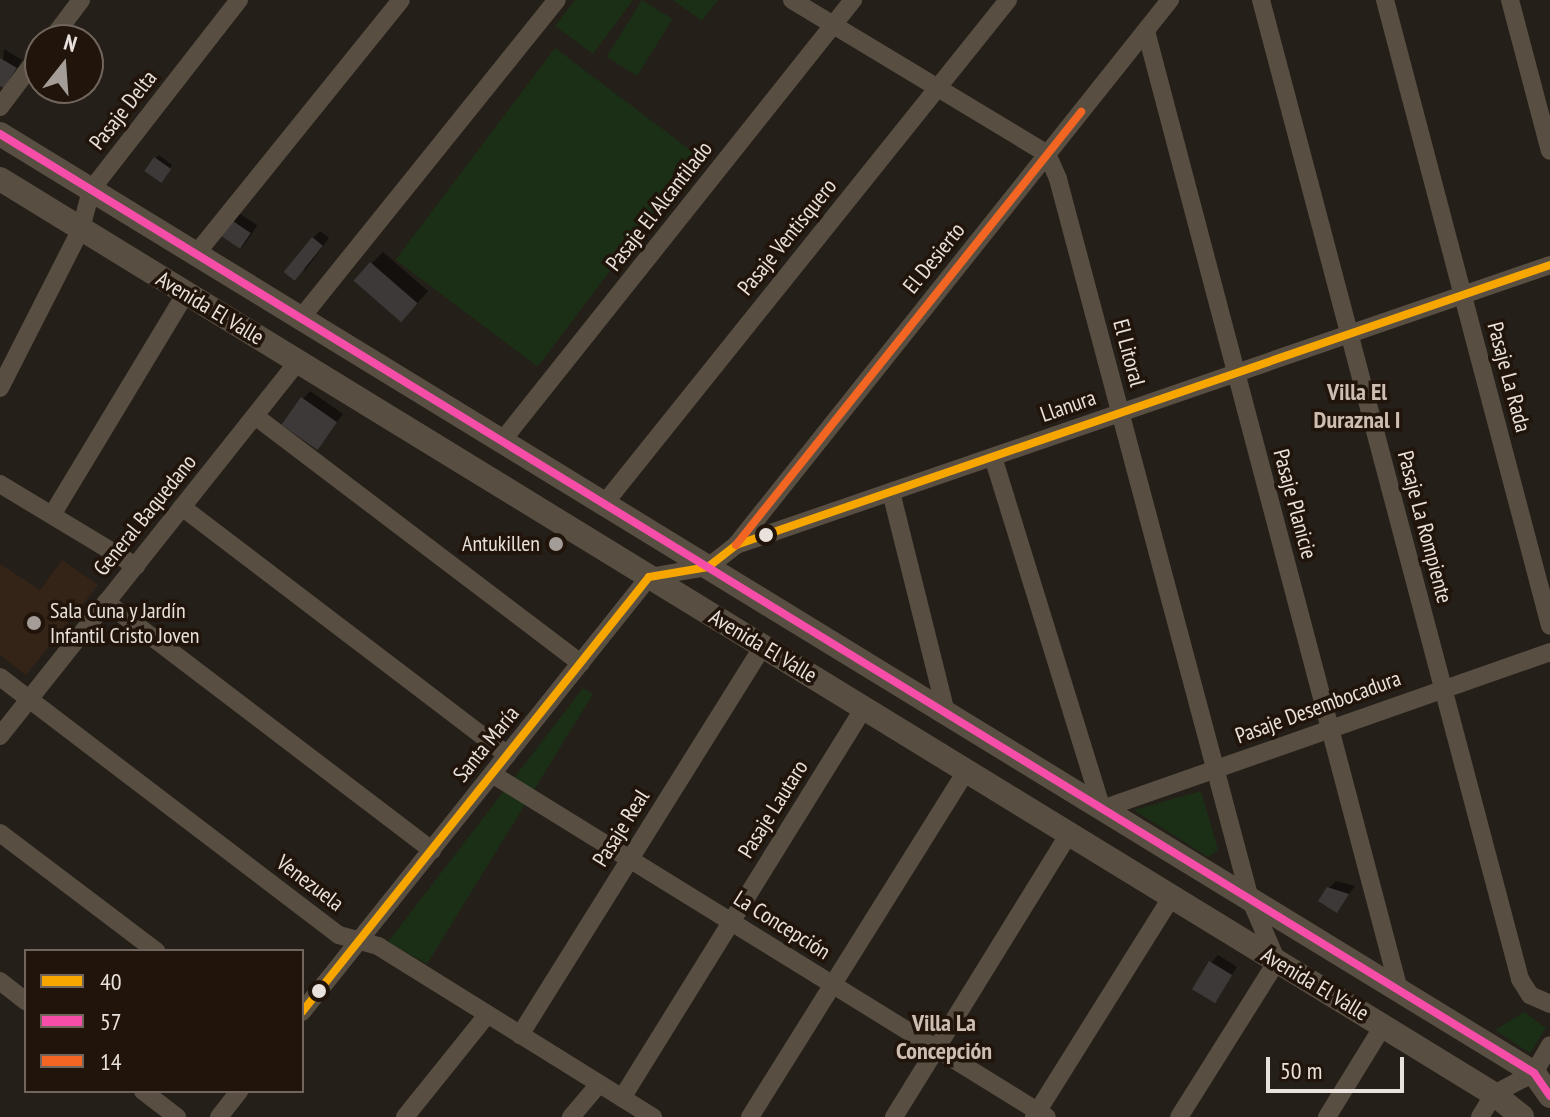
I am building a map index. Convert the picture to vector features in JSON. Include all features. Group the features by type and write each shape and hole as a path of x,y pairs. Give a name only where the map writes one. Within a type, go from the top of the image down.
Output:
{"street":[{"path":"63,24 81,0"},
{"name":"Pasaje Delta","path":"0,388 81,229 91,190 239,0"},
{"path":"196,254 401,0"},
{"path":"301,318 557,0"},
{"path":"792,0 1047,154"},
{"name":"Pasaje El Alcantilado","path":"502,441 853,0"},
{"name":"Pasaje Ventisquero","path":"604,504 1008,0"},
{"name":"Pasaje La Rompiente","path":"1261,0 1522,985 1550,1004"},
{"name":"Pasaje La Rada","path":"1385,0 1550,626"},
{"path":"1510,0 1550,151"},
{"name":"El Desierto","path":"736,545 1172,1"},
{"name":"Pasaje Planicie","path":"1146,31 1399,990"},
{"path":"0,107 24,75"},
{"name":"Avenida El Valle","path":"0,134 1534,1073 1550,1096"},
{"name":"El Litoral","path":"1047,154 1121,413 1250,899 1277,961"},
{"name":"Avenida El Valle","path":"0,179 1494,1094 1522,1117"},
{"name":"Llanura","path":"649,577 708,567 736,545 1550,265"},
{"path":"52,515 186,293"},
{"name":"General Baquedano","path":"0,736 298,362"},
{"path":"255,416 581,663"},
{"path":"894,1117 1076,838 1102,809 993,457"},
{"path":"0,484 136,566"},
{"path":"891,492 946,713"},
{"path":"182,507 507,755"},
{"name":"Santa María","path":"359,941 649,577"},
{"path":"106,602 432,850"},
{"name":"Pasaje Real","path":"520,1035 763,646"},
{"name":"Pasaje Desembocadura","path":"1102,809 1216,771 1329,726 1550,652"},
{"name":"Venezuela","path":"0,677 339,935 378,946 653,1117"},
{"name":"Pasaje Lautaro","path":"622,1098 864,708"},
{"path":"750,1117 966,771"},
{"name":"La Concepción","path":"492,774 1039,1115"},
{"path":"0,833 153,949"},
{"path":"1039,1115 1172,896"},
{"path":"304,1010 359,941"},
{"path":"1179,1117 1277,961"},
{"path":"0,981 24,999"},
{"path":"405,1117 487,1015"},
{"path":"1327,1117 1383,1026"},
{"path":"1480,1117 1494,1094 1534,1073 1550,1045"},
{"path":"571,1117 599,1084"},
{"path":"146,1093 177,1117"},
{"path":"219,1117 237,1093"}],"shaded area":[{"name":"Sala Cuna y Jardín Infantil Cristo Joven","path":"62,560 98,585 26,675 0,655 0,564 40,590"}],"green space":[{"path":"575,0 633,0 593,54 555,26"},
{"path":"642,0 673,19 637,76 606,57"},
{"path":"673,0 718,0 702,21"},
{"path":"555,48 697,155 538,367 396,260"},
{"path":"583,688 593,694 427,964 388,942"},
{"path":"1201,791 1218,850 1208,857 1134,810"},
{"path":"1524,1012 1546,1028 1530,1053 1495,1030"}],"building":[{"path":"0,58 17,68 4,88 0,86"},
{"path":"154,157 171,169 161,183 144,171"},
{"path":"230,219 251,233 240,249 219,235"},
{"path":"312,237 323,246 295,281 284,272"},
{"path":"370,262 418,303 401,322 354,281"},
{"path":"301,397 337,422 318,450 281,425"},
{"path":"1327,887 1349,894 1337,913 1318,901"},
{"path":"1209,961 1232,975 1215,1003 1192,989"}],"transit line":[{"name":"14","path":"736,545 1081,112"},
{"name":"57","path":"0,134 1534,1073 1550,1096"},
{"name":"40","path":"304,1009 649,577 708,567 736,545 1550,265"}],"place":[{"name":"Antukillen","path":"556,544"},
{"name":"Sala Cuna y Jardín Infantil Cristo Joven","path":"34,623"}],"district":[{"name":"Villa El Duraznal I","path":"1357,406"},
{"name":"Villa La Concepción","path":"944,1037"}]}
